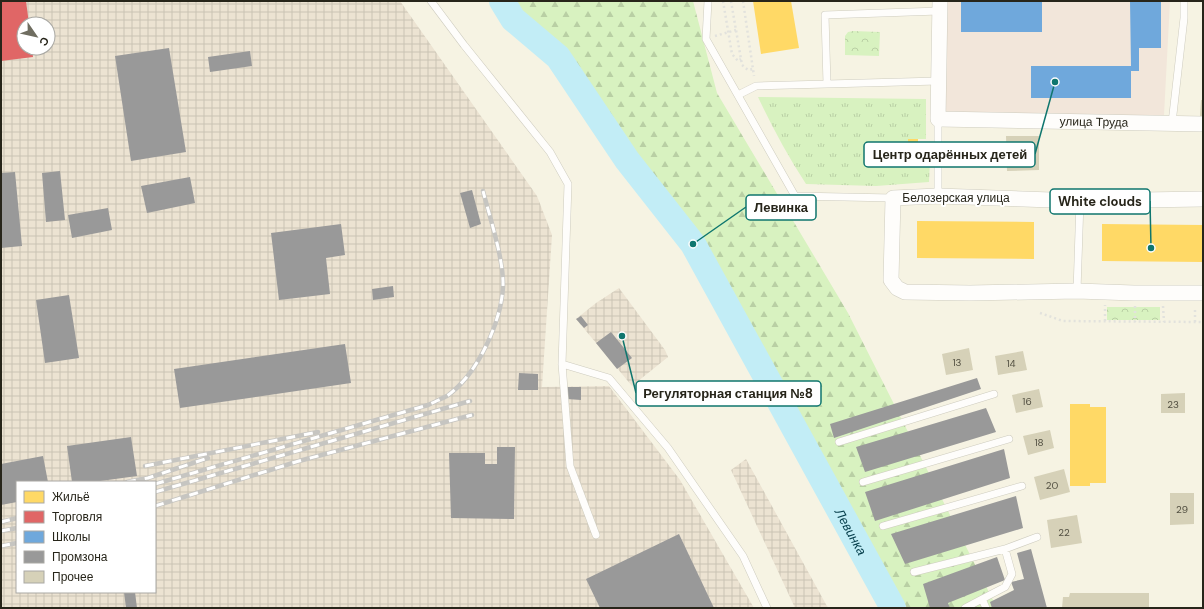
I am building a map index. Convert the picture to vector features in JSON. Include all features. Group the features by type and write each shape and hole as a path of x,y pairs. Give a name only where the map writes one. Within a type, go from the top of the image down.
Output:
{"street":[{"path":"938,119 939,6"},
{"name":"улица Труда","path":"938,119 1203,124"},
{"name":"Белозерская улица","path":"1203,199 1080,201 938,196 892,198 891,280 897,288 905,292 970,293 1077,291 1203,293"}],"lane":[{"path":"431,1 464,45 550,152 568,184 562,364 570,466 596,535"},
{"path":"708,1 706,39 795,196 892,198"},
{"path":"1172,123 1184,18 1184,1"},
{"path":"827,84 825,15 939,6"},
{"path":"738,95 756,86 938,81"},
{"path":"938,119 938,196"},
{"path":"1077,291 1080,201"},
{"path":"562,364 609,378 668,448 742,556 767,608"},
{"path":"839,442 994,394"},
{"path":"863,482 1009,439"},
{"path":"883,526 1022,486"},
{"path":"914,572 1005,549 1036,538"},
{"path":"965,608 1005,587 1012,574 1005,549"},
{"path":"982,599 986,608"}],"path":[{"path":"722,1 732,54 738,61 741,59"},
{"path":"731,1 742,65 748,70 753,69"},
{"path":"743,1 756,86"},
{"path":"706,39 728,31 736,30"},
{"path":"1040,313 1063,321 1203,322"}],"shaded area":[{"path":"1,1 400,1 537,196 552,235 542,387 609,386 680,480 754,608 1,608"},
{"path":"945,1 1170,1 1164,115 943,115"},
{"path":"619,288 665,350 668,357 632,386 576,319 596,303"},
{"path":"746,459 828,608 795,608 731,470"}],"green space":[{"path":"503,1 693,1 717,93 848,313 997,608 907,608 646,186"},
{"path":"848,32 880,32 879,56 845,55 845,36"},
{"path":"758,97 926,99 926,139 908,139 908,159 930,160 929,182 876,186 806,184 780,141"},
{"path":"1107,307 1160,307 1160,320 1107,320"}],"building: Жильё":[{"path":"753,1 791,1 799,48 761,54"},
{"path":"908,139 918,139 918,160 908,160"},
{"path":"917,221 1034,222 1034,259 917,258"},
{"path":"1102,224 1203,225 1203,262 1102,261"},
{"path":"1070,404 1090,404 1090,407 1106,407 1106,483 1090,483 1090,486 1070,486"}],"building: Торговля":[{"path":"1,1 26,1 28,16 16,16 16,56 33,57 1,61"}],"building: Школы":[{"path":"961,1 1042,1 1042,32 961,32"},
{"path":"1130,1 1161,1 1161,48 1139,48 1139,71 1131,71 1131,98 1031,98 1031,66 1131,66"}],"building: Промзона":[{"path":"169,48 186,152 131,161 115,56"},
{"path":"250,51 252,66 210,72 208,57"},
{"path":"60,171 65,220 46,222 42,173"},
{"path":"15,172 22,246 1,248 1,173"},
{"path":"190,177 195,203 147,213 141,186"},
{"path":"472,190 481,224 470,228 460,193"},
{"path":"108,208 112,230 72,238 68,215"},
{"path":"341,224 345,255 326,258 330,294 279,300 271,233"},
{"path":"393,286 394,297 373,300 372,289"},
{"path":"69,295 79,358 45,363 36,300"},
{"path":"581,316 588,325 584,328 576,319"},
{"path":"611,332 632,358 617,369 596,343"},
{"path":"345,344 351,383 180,408 174,369"},
{"path":"519,373 538,374 538,390 518,390"},
{"path":"977,378 981,389 834,438 830,424"},
{"path":"567,387 581,387 581,400 567,399"},
{"path":"986,408 996,432 865,472 856,447"},
{"path":"131,437 137,476 100,481 72,481 67,446"},
{"path":"497,447 515,447 514,519 451,518 449,453 485,453 485,464 497,464"},
{"path":"1004,449 1010,478 875,521 865,492"},
{"path":"43,456 48,481 16,481 16,502 1,505 1,464"},
{"path":"1016,496 1023,528 905,564 891,534"},
{"path":"679,534 714,608 600,608 586,579"},
{"path":"1031,549 1047,608 992,608 990,602 1014,590 1011,582 1024,579 1017,553"},
{"path":"997,557 1005,580 948,603 950,608 930,608 923,584"},
{"path":"124,593 135,593 137,608 126,608"}],"building: Прочее":[{"path":"1201,100 1203,100 1203,116 1200,116"},
{"path":"1006,136 1039,136 1039,170 1007,171"},
{"path":"969,348 973,370 946,375 942,354"},
{"path":"1023,351 1027,370 998,375 995,356"},
{"path":"1039,389 1043,407 1016,413 1012,395"},
{"path":"1185,393 1185,413 1161,413 1161,394"},
{"path":"1050,430 1054,448 1028,455 1023,436"},
{"path":"1064,469 1070,492 1040,500 1034,477"},
{"path":"1170,493 1194,493 1194,524 1170,525"},
{"path":"1077,515 1082,543 1051,548 1047,520"},
{"path":"1070,593 1149,593 1149,608 1062,608 1063,597 1069,597"}],"waterway":[{"name":"Левинка","path":"502,1 513,19 558,57 627,160 693,244 893,608"}],"railway":[{"path":"156,484 428,405 447,396 458,387 468,375 486,347 498,316 503,287 503,276 496,239 483,191"},
{"path":"156,492 470,401"},
{"path":"156,506 299,461 472,415"},
{"path":"145,466 318,432"},
{"path":"132,481 148,478 208,458"},
{"path":"1,522 16,518"},
{"path":"1,531 16,528"},
{"path":"1,546 16,543"}],"place":[{"name":"Центр одарённых детей","path":"1055,82"},
{"name":"Левинка","path":"693,244"},
{"name":"White clouds","path":"1151,248"},
{"name":"Регуляторная станция №8","path":"622,336"}]}
